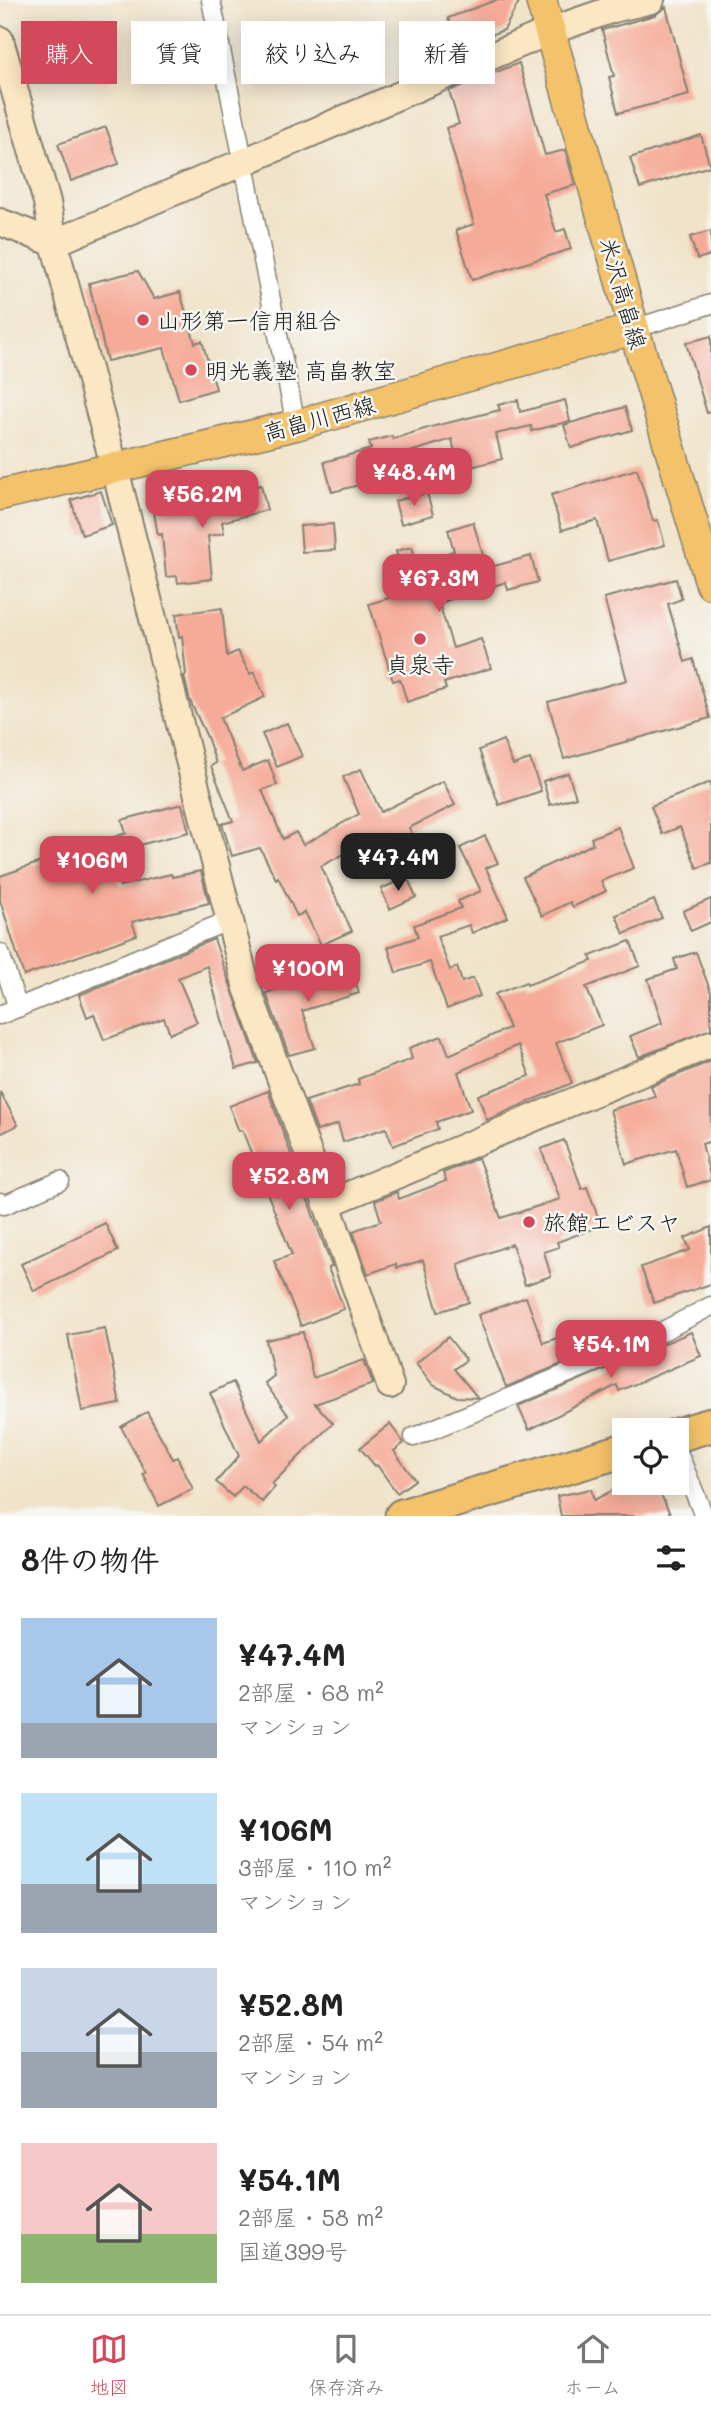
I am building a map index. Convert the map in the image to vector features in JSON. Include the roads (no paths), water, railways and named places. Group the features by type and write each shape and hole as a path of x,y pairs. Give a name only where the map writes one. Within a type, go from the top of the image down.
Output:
{"highway":[{"path":"689,1431 711,1425"},
{"path":"402,1516 440,1511 612,1454"}],"main road":[{"name":"米沢高畠線","path":"541,0 634,329 711,584"},
{"name":"高畠川西線","path":"0,495 296,425 634,329"}],"street":[{"path":"211,0 296,425"},
{"path":"0,222 54,243 550,31 613,9 650,0"},
{"path":"0,40 47,202 54,243 115,468 247,988 390,1385"},
{"path":"634,329 711,304"},
{"path":"0,1015 230,920"},
{"path":"0,953 18,1008"},
{"path":"327,1204 711,1044"},
{"path":"0,1202 4,1205 60,1181"},
{"path":"414,1437 634,1346 711,1306"},
{"path":"689,1479 704,1516"}],"place":[{"name":"山形第一信用組合","path":"143,320"},
{"name":"明光義塾 高畠教室","path":"191,370"},
{"name":"貞泉寺","path":"420,639"},
{"name":"旅館エビスヤ","path":"529,1222"}]}
